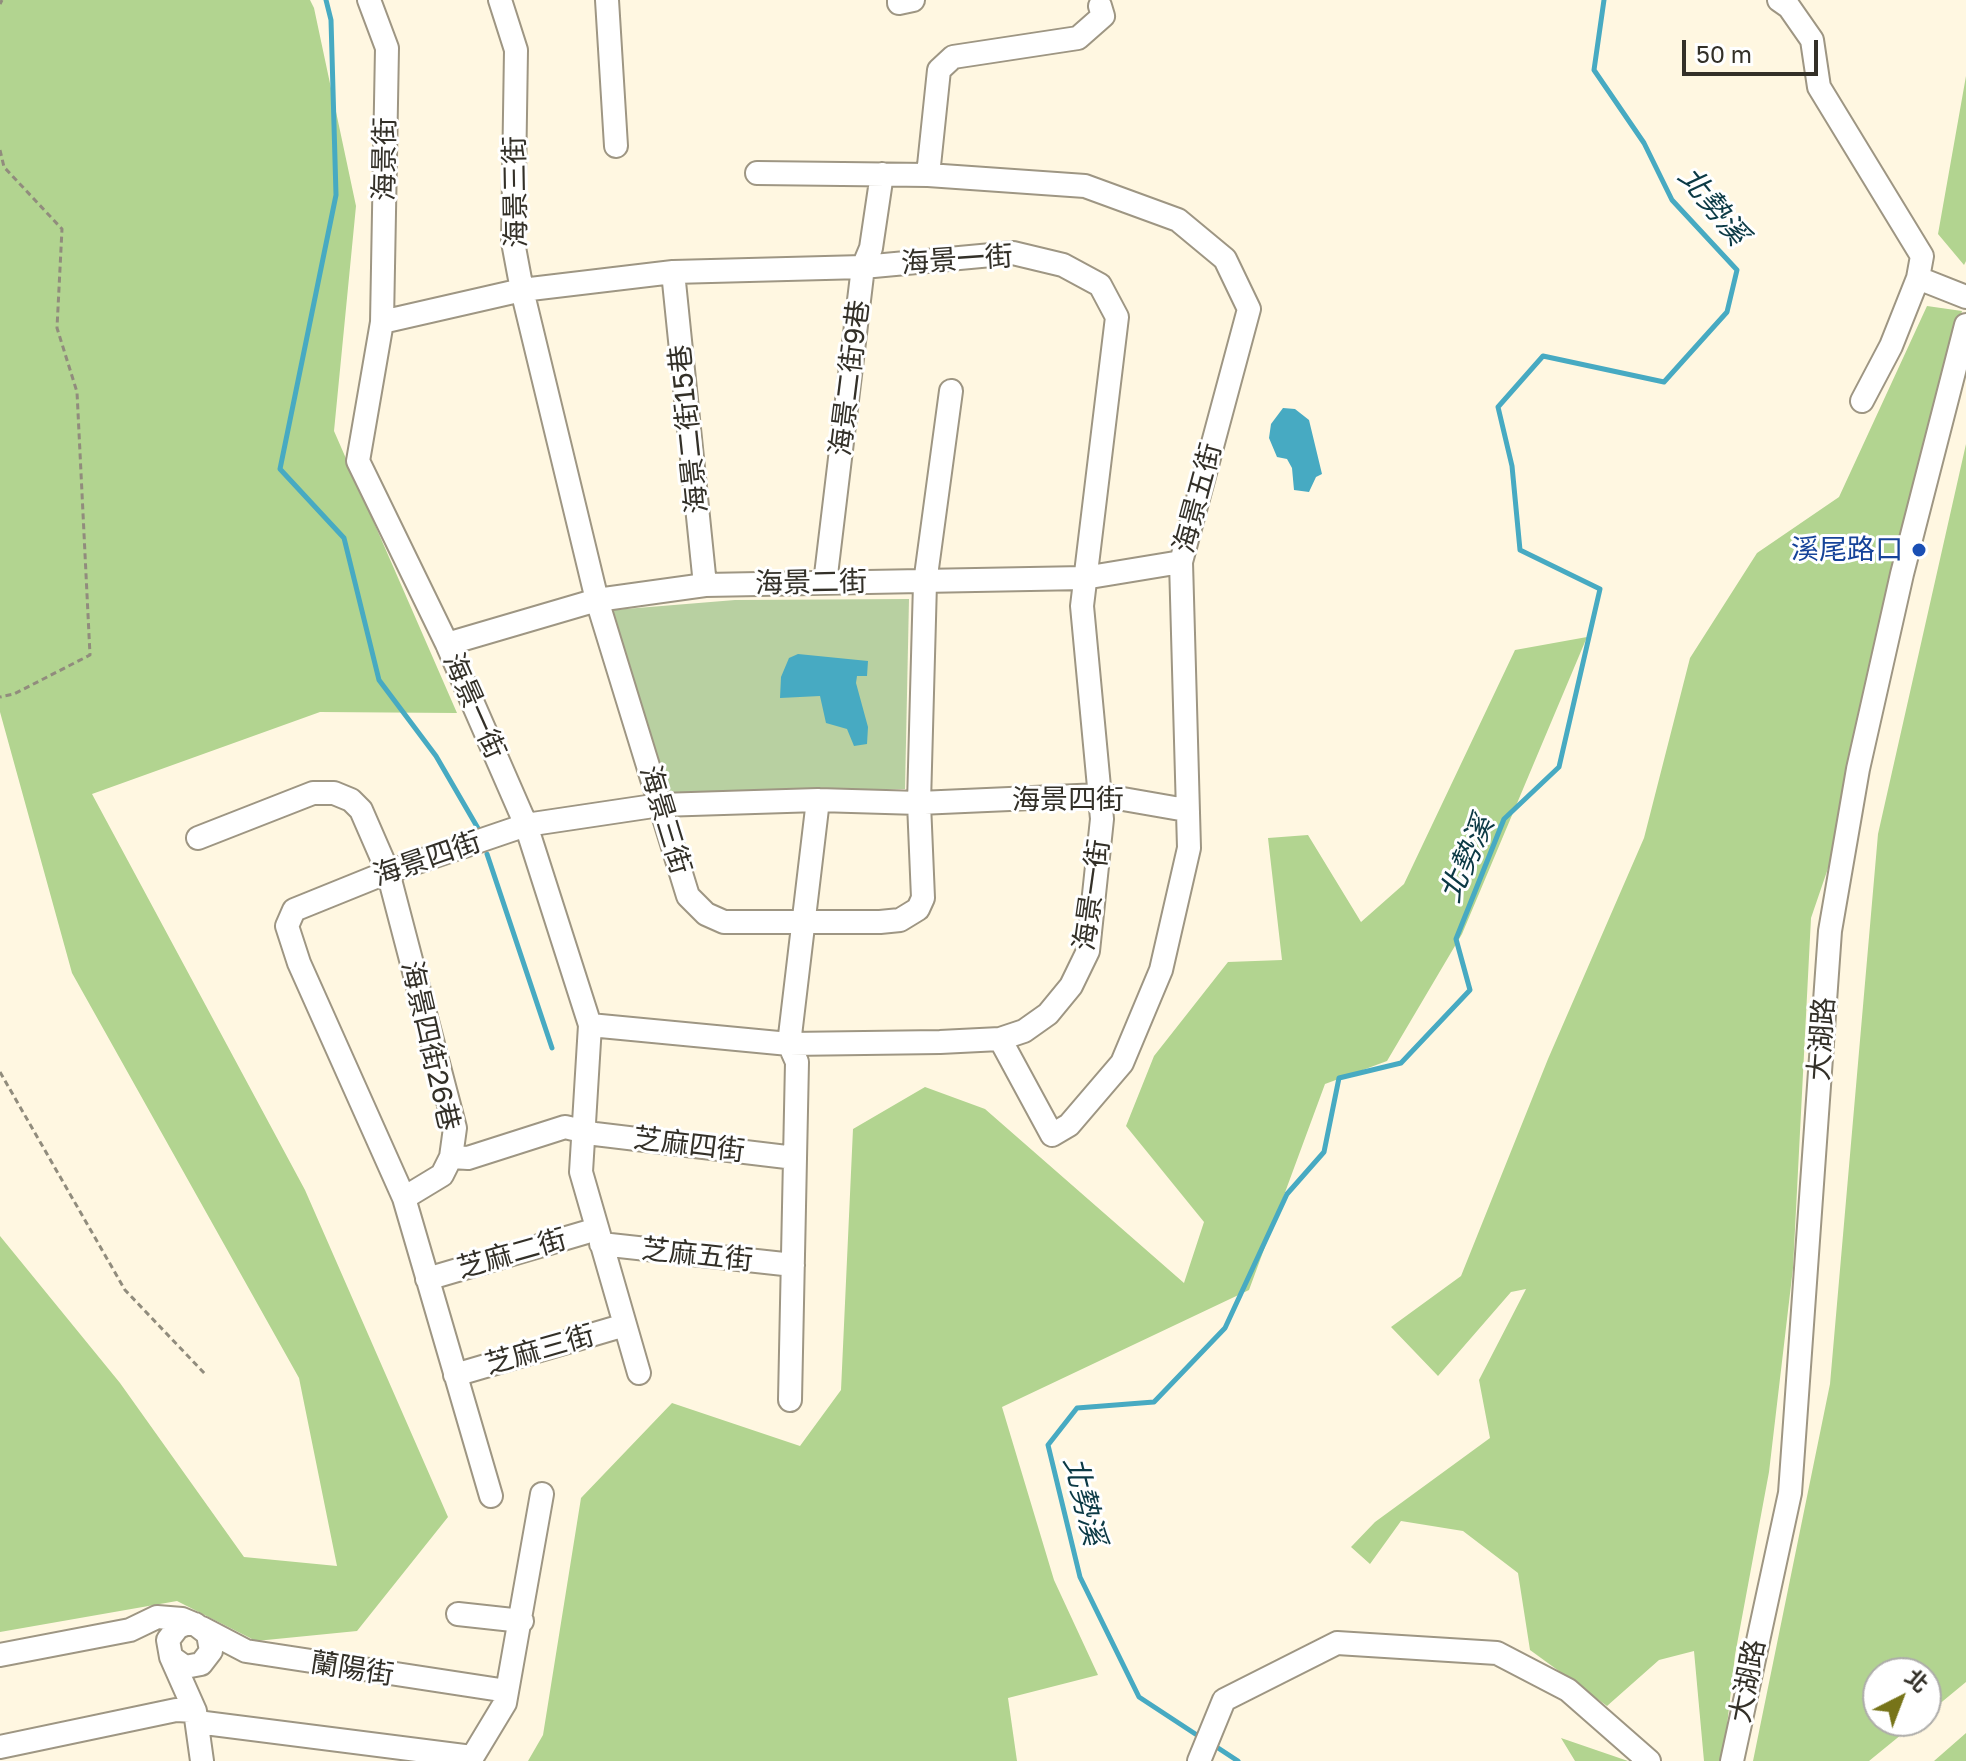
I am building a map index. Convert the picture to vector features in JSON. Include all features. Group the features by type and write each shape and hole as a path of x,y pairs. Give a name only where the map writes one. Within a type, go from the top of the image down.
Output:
{"street":[{"name":"海景街","path":"369,0 387,48 382,322"},
{"name":"海景三街","path":"500,0 516,50 513,242 522,290 597,600 688,896 706,914 724,922 880,922 900,920 918,909 923,898 919,803 925,583 951,391"},
{"path":"607,0 616,146"},
{"path":"899,0 899,3 913,0"},
{"path":"1779,0 1789,7 1812,40 1819,87 1922,256 1918,278 1891,346 1862,401"},
{"path":"928,175 939,70 953,57 1078,38 1103,16 1100,6"},
{"name":"海景五街","path":"757,173 928,175 1085,186 1178,220 1225,259 1249,309 1181,562 1189,848 1161,970 1122,1063 1069,1125 1052,1135 1000,1039"},
{"name":"海景二街9巷","path":"825,583 863,267 871,248 882,174"},
{"name":"海景一街","path":"1013,253 1063,265 1100,285 1117,317 1082,606 1102,819 1088,951 1071,986 1048,1014 1024,1031 1000,1039 789,1044 590,1025 526,825 447,644 358,461 382,322 522,290 673,272 863,267 1013,253"},
{"name":"海景二街15巷","path":"673,272 705,585"},
{"path":"1918,278 1966,297"},
{"name":"大湖路","path":"1732,1761 1790,1493 1832,916 1858,769 1966,325"},
{"name":"海景二街","path":"447,644 597,600 705,585 1084,578 1181,562"},
{"name":"海景四街26巷","path":"198,838 313,793 334,793 351,800 361,810 388,872 455,1128 451,1157 442,1175 404,1198"},
{"name":"海景四街","path":"491,1496 404,1198 299,963 287,926 294,910 388,872 526,825 660,805 818,800 919,803 1100,795 1186,810"},
{"path":"790,1400 797,1062 789,1044 818,800"},
{"path":"590,1025 581,1172 639,1373"},
{"name":"芝麻四街","path":"451,1157 468,1158 565,1127 595,1134 795,1158"},
{"name":"芝麻五街","path":"599,1236 793,1265"},
{"name":"芝麻二街","path":"427,1279 599,1236"},
{"name":"芝麻三街","path":"455,1375 625,1325"},
{"path":"0,1747 176,1710 196,1716 471,1759 505,1703 522,1621 542,1494"},
{"path":"458,1614 522,1621"},
{"name":"蘭陽街","path":"0,1655 130,1630 157,1617 182,1619 246,1651 507,1691"},
{"path":"196,1716 170,1653 168,1640 178,1627 198,1626 211,1642 200,1679 196,1716 202,1761"},
{"path":"130,1630 151,1637 185,1667 193,1667 208,1658"},
{"path":"1200,1756 1224,1700 1337,1643 1497,1653 1568,1690 1649,1761"}],"path":[{"path":"0,150 4,167 62,229 57,328 77,392 90,655 14,694 0,697"},
{"path":"0,1072 125,1290 206,1375"}],"green space":[{"path":"0,0 310,0 314,8 356,206 334,431 457,713 320,712 92,794 305,1190 448,1517 357,1631 256,1641 177,1601 0,1632 0,1236 120,1383 244,1557 337,1566 299,1378 72,973 0,712"},
{"path":"1966,76 1966,261 1964,265 1938,234"},
{"path":"1927,306 1962,311 1904,540 1838,839 1811,918 1793,1268 1769,1472 1735,1655 1723,1761 1704,1761 1694,1651 1659,1660 1607,1706 1530,1650 1518,1573 1463,1531 1401,1521 1370,1564 1351,1547 1375,1522 1490,1438 1479,1380 1526,1289 1511,1292 1438,1376 1391,1327 1461,1276 1548,1059 1644,838 1690,658 1757,553 1839,497"},
{"path":"1966,444 1966,1682 1942,1702 1942,1657 1862,1657 1862,1737 1898,1737 1869,1761 1753,1761 1830,1384 1878,834"},
{"path":"909,599 905,789 665,796 613,610 735,600"},
{"path":"1587,637 1462,934 1387,1061 1325,1084 1249,1290 1002,1407 1054,1580 1098,1675 1008,1698 1017,1761 528,1761 543,1735 581,1498 672,1403 800,1446 841,1390 853,1129 925,1087 985,1109 1184,1283 1204,1222 1126,1126 1154,1056 1228,962 1282,960 1268,838 1308,835 1361,922 1404,884 1515,650"},
{"path":"1966,1733 1966,1761 1934,1761"},
{"path":"1561,1738 1628,1761 1575,1761"}],"water":[{"path":"1283,408 1295,409 1309,420 1322,474 1316,477 1309,492 1294,490 1292,468 1287,459 1277,457 1269,438 1271,424"},
{"path":"798,654 868,661 867,676 857,676 856,683 868,727 867,744 854,746 847,729 826,723 820,696 780,698 781,677 789,658"}],"waterway":[{"path":"326,0 331,20 336,195 280,469 344,538 379,680 436,756 479,830"},
{"name":"北勢溪","path":"1203,1739 1139,1697 1080,1577 1048,1445 1077,1408 1154,1402 1225,1328 1287,1194 1324,1152 1339,1078 1401,1063 1470,990 1456,939 1504,819 1559,767 1600,589 1520,550 1512,466 1498,407 1543,356 1664,382 1727,312 1737,270 1672,200 1644,143 1594,70 1604,0"},
{"path":"487,854 552,1048"},
{"name":"北勢溪","path":"1212,1744 1238,1761"}],"place":[{"name":"溪尾路口","path":"1919,550"}]}
